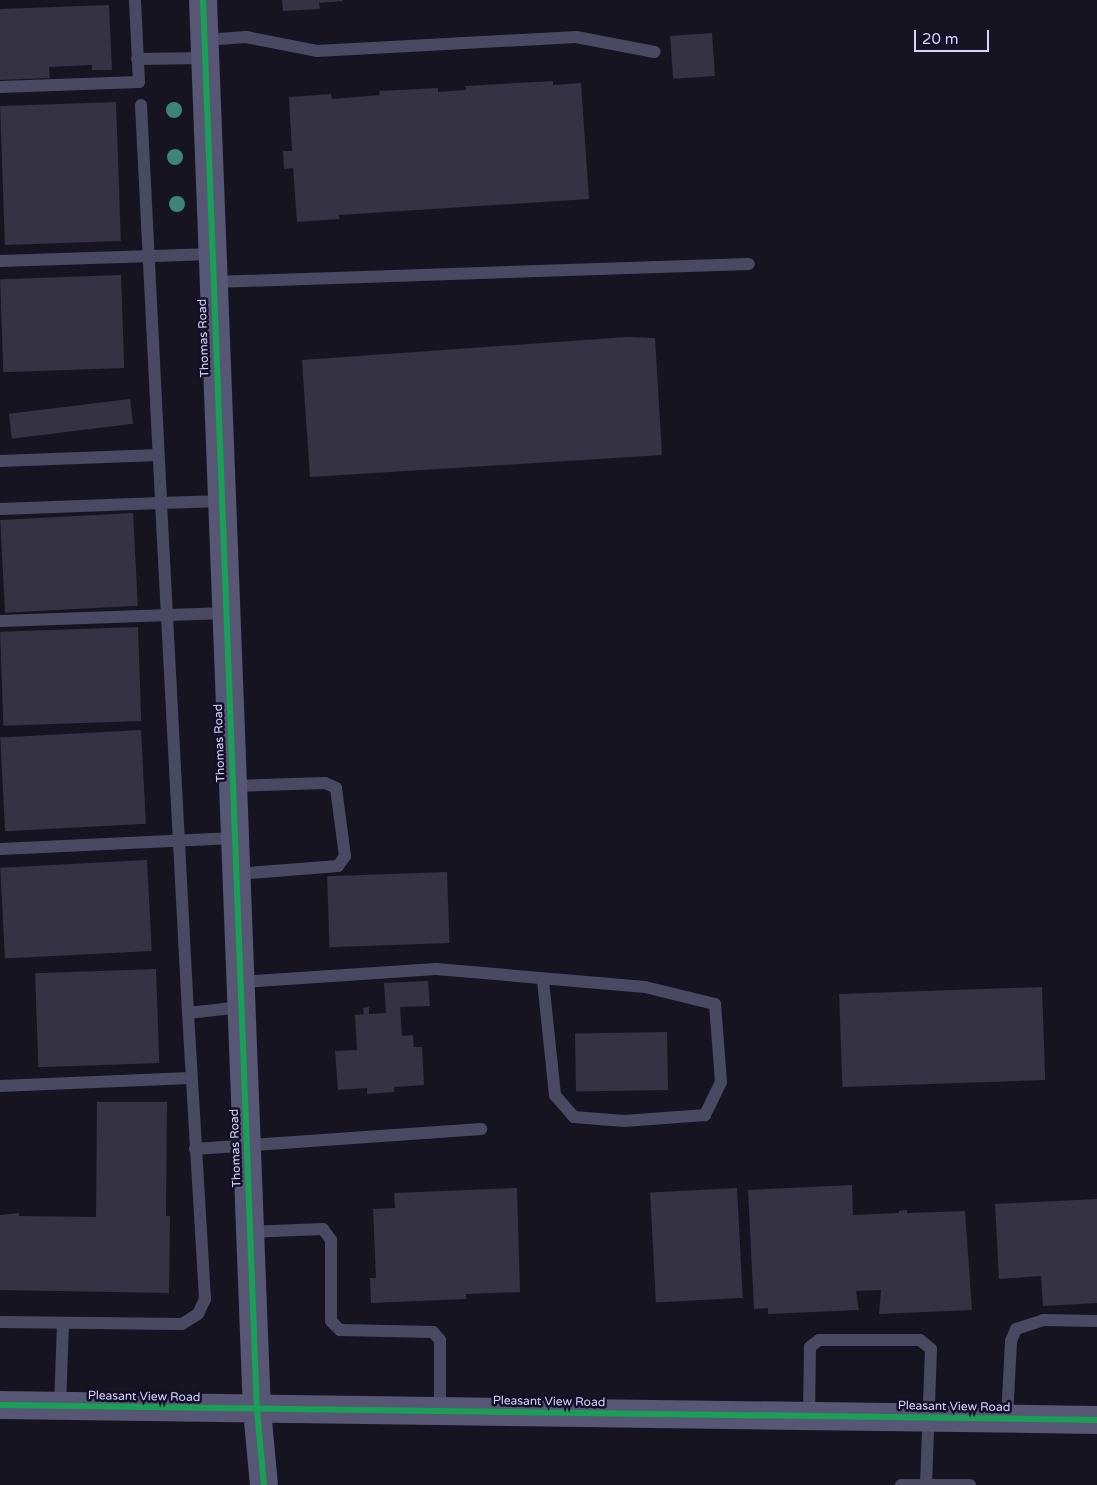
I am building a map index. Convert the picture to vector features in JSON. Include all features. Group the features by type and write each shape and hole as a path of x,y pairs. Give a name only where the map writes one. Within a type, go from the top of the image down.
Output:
{"street":[{"name":"Thomas Road","path":"203,0 257,1410 264,1485"},
{"name":"Pleasant View Road","path":"0,1405 1097,1420"}],"lane":[{"path":"0,87 139,82 135,0"},
{"path":"138,59 205,48 246,37 317,51 576,37 655,52"},
{"path":"0,1322 182,1324 198,1314 205,1299 177,841 141,105"},
{"path":"0,261 213,254"},
{"path":"214,282 749,264"},
{"path":"0,461 158,455"},
{"path":"0,509 222,501"},
{"path":"0,621 226,613"},
{"path":"233,786 325,783 336,788 345,856 338,866 236,874"},
{"path":"0,849 235,838"},
{"path":"188,1013 241,995 436,969 543,980 645,987 715,1004 721,1082 704,1115 624,1121 574,1117 556,1094 543,980"},
{"path":"0,1086 190,1078"},
{"path":"195,1149 481,1129"},
{"path":"250,1232 323,1229 331,1240 331,1321 340,1330 433,1332 440,1340 440,1412"},
{"path":"1007,1418 1011,1341 1016,1329 1043,1320 1097,1321"},
{"path":"60,1406 63,1324"},
{"path":"809,1416 810,1347 819,1340 920,1340 930,1349 926,1417 926,1483"},
{"path":"901,1485 926,1483 970,1485"}],"building":[{"path":"282,0 343,1 319,3 320,9 283,11"},
{"path":"109,5 112,70 92,70 92,65 49,67 50,78 0,80 0,9"},
{"path":"712,33 715,76 673,79 670,36"},
{"path":"553,81 553,85 581,83 589,199 339,215 339,219 297,222 293,168 284,169 283,151 292,151 289,97 331,94 332,99 380,95 379,91 438,88 438,92 466,90 465,86"},
{"path":"116,102 121,241 5,245 0,106"},
{"path":"121,275 124,368 3,372 0,279"},
{"path":"627,337 655,338 662,455 310,477 302,360"},
{"path":"130,399 133,424 12,439 9,414"},
{"path":"133,513 138,606 5,613 0,520"},
{"path":"138,627 141,721 3,726 0,632"},
{"path":"141,730 146,824 5,831 0,737"},
{"path":"147,860 152,951 5,959 0,868"},
{"path":"447,872 449,943 330,947 327,876"},
{"path":"156,969 159,1063 38,1067 35,973"},
{"path":"428,981 430,1006 400,1007 402,1036 413,1035 414,1047 422,1047 424,1085 394,1087 394,1092 367,1094 367,1088 338,1090 335,1051 357,1050 355,1015 364,1014 363,1008 369,1007 369,1014 386,1013 384,983"},
{"path":"1042,987 1045,1080 842,1087 839,994"},
{"path":"667,1032 668,1090 576,1092 575,1034"},
{"path":"97,1102 167,1102 166,1216 170,1216 169,1293 0,1290 0,1215 19,1213 19,1216 96,1217"},
{"path":"852,1185 853,1215 899,1213 899,1211 907,1210 907,1213 965,1211 972,1310 879,1314 881,1290 856,1291 859,1310 768,1314 768,1308 754,1309 748,1190"},
{"path":"517,1188 520,1292 466,1294 466,1299 371,1303 370,1278 376,1278 373,1209 395,1208 394,1193"},
{"path":"737,1188 743,1298 656,1302 650,1193"},
{"path":"1097,1199 1097,1303 1043,1306 1041,1276 999,1279 995,1204"}],"cycle path":[{"path":"203,0 257,1410 264,1485"},
{"path":"0,1405 1097,1420"}]}
